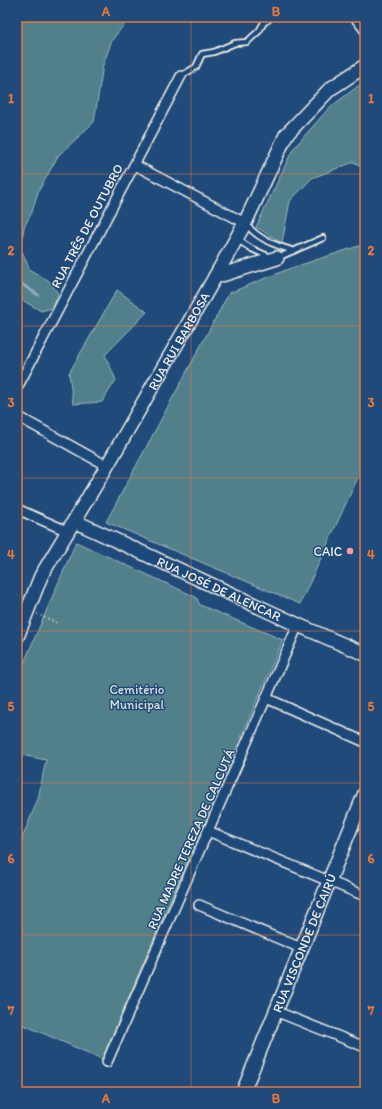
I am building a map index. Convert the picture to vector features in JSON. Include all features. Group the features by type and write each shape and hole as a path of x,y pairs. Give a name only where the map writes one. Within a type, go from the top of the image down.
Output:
{"main road":[{"name":"RUA RUI BARBOSA","path":"17,637 41,576 107,466 215,276 244,223 286,135 330,89 365,66"},
{"path":"215,276 277,258"},
{"name":"RUA JOSÉ DE ALENCAR","path":"71,526 365,654"},
{"name":"RUA VISCONDE DE CAIRÚ","path":"243,1092 365,793"}],"street":[{"path":"355,17 365,30"},
{"name":"RUA TRÊS DE OUTUBRO","path":"17,388 181,76"},
{"path":"134,165 244,223"},
{"path":"17,416 107,466"},
{"name":"RUA JOSÉ DE ALENCAR","path":"17,509 71,526"},
{"name":"RUA MADRE TEREZA DE CALCUTÁ","path":"107,1062 298,625"},
{"path":"266,698 365,742"},
{"path":"208,831 365,896"},
{"path":"199,905 301,948"},
{"path":"276,1011 365,1048"}],"lane":[{"path":"181,76 196,67 202,54 214,52 235,42 247,42 259,31 266,18"},
{"path":"244,223 253,233 271,244 294,251"},
{"path":"235,238 252,249 277,258 323,238"}],"path":[{"path":"28,610 57,623"}],"green space":[{"path":"17,17 130,17 112,40 103,65 94,122 58,156 38,192 32,212 24,227 21,249 30,270 48,280 58,293 53,308 41,311 22,300 17,300"},
{"path":"365,81 365,169 354,162 312,178 290,201 282,243 256,227 293,149 329,108"},
{"path":"365,244 365,462 300,604 106,522 229,293 291,268"},
{"path":"117,290 147,312 105,355 116,380 102,402 73,404 69,373"},
{"name":"Cemitério Municipal","path":"76,542 196,597 200,605 283,640 102,1059 17,1022 17,851 38,799 46,760 17,754 17,683 20,672"}],"waterway":[{"path":"17,281 38,295"}],"place":[{"name":"CAIC","path":"350,551"}]}
